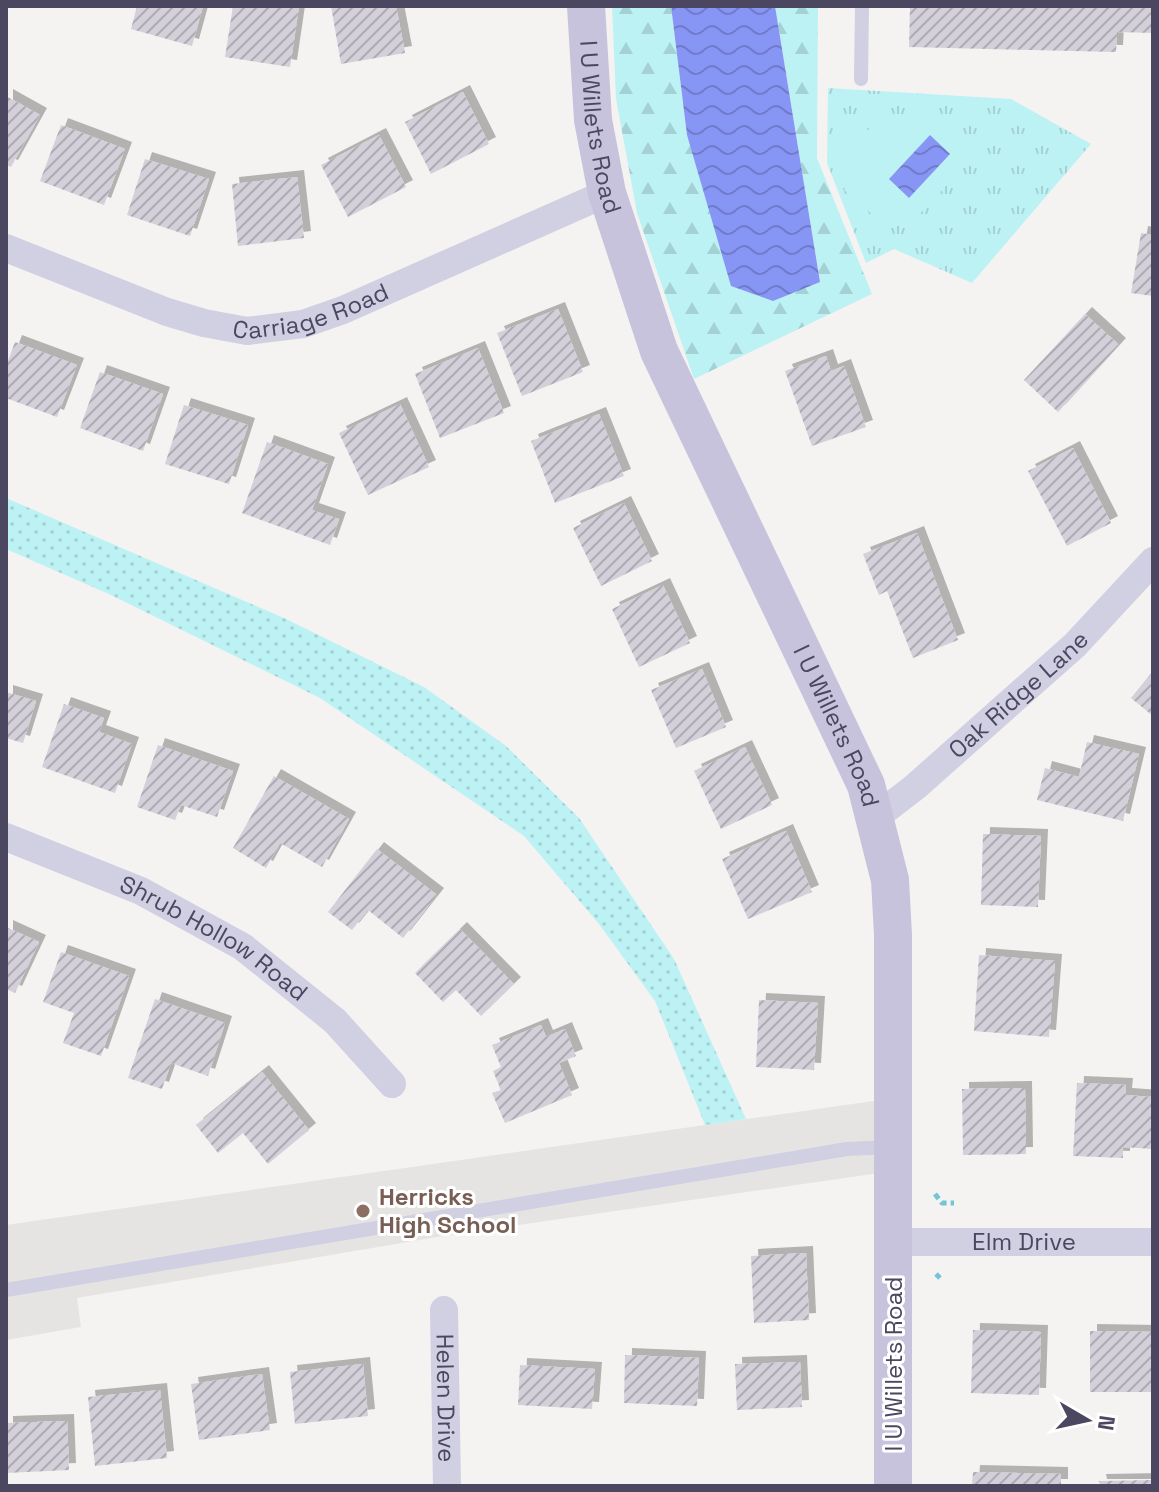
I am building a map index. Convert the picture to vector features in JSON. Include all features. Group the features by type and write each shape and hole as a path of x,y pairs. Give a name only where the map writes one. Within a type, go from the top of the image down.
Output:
{"main road":[{"name":"I U Willets Road","path":"586,6 593,120 607,193 659,351 866,785 890,880 893,935 893,1486"}],"street":[{"name":"Carriage Road","path":"6,248 167,312 247,331 303,324 343,310 607,193"},
{"name":"Oak Ridge Lane","path":"876,817 915,787 1075,645 1153,561"},
{"name":"Shrub Hollow Road","path":"6,837 141,891 243,947 335,1021 392,1084"},
{"name":"Elm Drive","path":"894,1242 1153,1242"},
{"name":"Helen Drive","path":"444,1310 447,1486"}],"lane":[{"path":"861,79 862,6"},
{"path":"6,1290 847,1149 893,1147"}],"path":[{"path":"935,1194 942,1203 954,1203"}],"shaded area":[{"name":"Herricks High School","path":"894,1098 893,1171 449,1235 77,1298 81,1327 6,1340 6,1225"}],"green space":[{"path":"612,6 671,6 687,135 820,282 775,6 818,6 817,158 872,294 694,379 637,213 616,99"},
{"path":"828,88 1011,99 1091,144 972,283 894,249 866,263 827,163"},
{"path":"918,99 978,151 906,229 888,214 881,222 844,190 856,175 829,152 852,125 864,135 886,109 900,120"},
{"path":"6,498 284,618 424,687 506,746 579,818 674,959 746,1119 705,1125 655,1001 599,924 524,836 320,698 111,595 6,549"}],"water":[{"path":"671,6 775,6 820,282 773,301 731,286 687,135"},
{"path":"930,135 950,154 909,198 889,179"}],"building":[{"path":"137,6 203,6 192,46 131,29"},
{"path":"233,6 299,6 290,67 225,57"},
{"path":"331,6 396,6 405,53 341,64"},
{"path":"910,6 1153,6 1153,33 1117,32 1116,52 909,47"},
{"path":"463,92 489,144 431,174 405,122"},
{"path":"6,96 40,115 11,167 6,165"},
{"path":"61,125 125,149 104,205 40,181"},
{"path":"379,135 406,187 348,217 321,165"},
{"path":"145,159 209,179 190,236 127,215"},
{"path":"297,177 304,238 238,246 232,184"},
{"path":"1141,233 1153,235 1153,296 1131,293"},
{"path":"558,309 583,372 522,396 497,333"},
{"path":"1085,314 1119,345 1058,412 1024,380"},
{"path":"15,342 77,365 57,417 6,398 6,366"},
{"path":"478,348 504,413 440,438 415,374"},
{"path":"826,356 831,371 844,366 866,427 812,446 785,371"},
{"path":"100,372 163,394 143,451 80,428"},
{"path":"400,404 429,467 368,495 339,433"},
{"path":"184,405 248,425 229,484 165,464"},
{"path":"599,414 624,476 555,503 531,441"},
{"path":"267,442 328,464 312,510 339,519 330,545 242,513"},
{"path":"1073,448 1111,523 1067,546 1028,471"},
{"path":"624,503 652,561 601,586 573,528"},
{"path":"917,533 958,640 913,658 887,591 879,595 863,554"},
{"path":"663,585 690,643 639,667 612,609"},
{"path":"702,669 726,727 676,748 651,690"},
{"path":"1153,671 1153,716 1131,698"},
{"path":"6,692 36,701 23,743 6,738"},
{"path":"64,704 104,718 99,732 132,744 115,793 42,767"},
{"path":"1087,742 1139,754 1123,821 1037,800 1045,768 1079,777"},
{"path":"158,745 233,771 217,817 181,805 175,820 137,807"},
{"path":"745,747 772,805 721,829 694,771"},
{"path":"274,776 349,819 322,867 280,843 266,868 233,848"},
{"path":"786,831 812,892 748,919 722,859"},
{"path":"983,834 1041,836 1038,907 981,905"},
{"path":"377,849 437,895 403,938 368,910 352,930 328,912"},
{"path":"6,927 39,942 15,993 6,989"},
{"path":"460,929 514,984 481,1016 456,990 443,1002 415,973"},
{"path":"61,952 129,976 101,1056 63,1043 74,1013 43,1002"},
{"path":"979,955 1055,961 1049,1037 974,1031"},
{"path":"155,999 225,1023 208,1076 171,1063 162,1089 128,1078"},
{"path":"759,1000 818,1003 814,1070 756,1067"},
{"path":"541,1025 546,1037 565,1029 576,1056 559,1063 572,1095 505,1123 492,1093 501,1090 493,1071 501,1067 492,1045"},
{"path":"262,1072 309,1130 268,1164 243,1133 218,1153 196,1125"},
{"path":"1077,1083 1126,1085 1125,1095 1153,1097 1152,1149 1123,1147 1123,1158 1073,1156"},
{"path":"1025,1088 1026,1154 963,1155 962,1089"},
{"path":"806,1253 809,1320 754,1323 751,1256"},
{"path":"973,1330 1041,1332 1039,1395 971,1393"},
{"path":"1090,1331 1153,1332 1153,1392 1090,1392"},
{"path":"625,1355 699,1358 697,1406 624,1403"},
{"path":"800,1362 802,1407 737,1410 735,1364"},
{"path":"363,1364 368,1416 295,1424 290,1372"},
{"path":"520,1365 595,1369 592,1409 518,1405"},
{"path":"262,1374 270,1430 199,1440 191,1384"},
{"path":"160,1390 167,1458 95,1466 88,1397"},
{"path":"67,1421 69,1470 6,1473 6,1423"},
{"path":"973,1472 1061,1474 1061,1486 972,1486"},
{"path":"1153,1480 1153,1486 1100,1486 1099,1481"}],"place":[{"name":"Herricks High School","path":"363,1211"}]}
